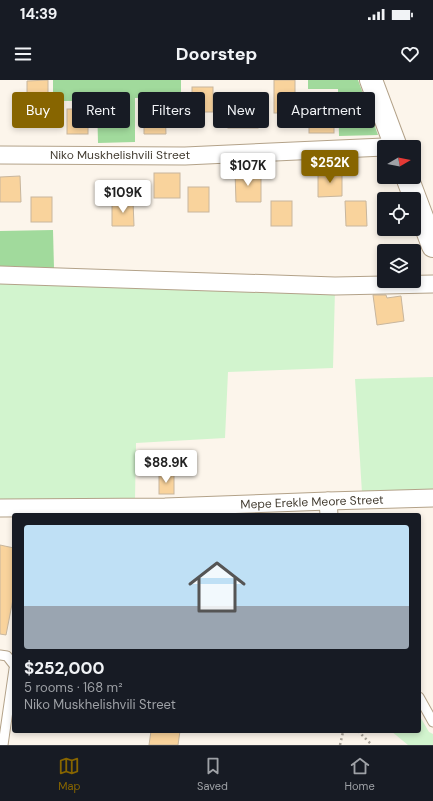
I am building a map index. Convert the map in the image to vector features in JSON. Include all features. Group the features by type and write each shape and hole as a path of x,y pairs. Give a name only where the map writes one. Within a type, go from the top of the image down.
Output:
{"street":[{"path":"371,80 392,140"},
{"name":"Niko Muskhelishvili Street","path":"0,155 185,156 377,147"},
{"path":"410,184 433,246"},
{"path":"0,275 335,286 433,284"},
{"name":"Mepe Erekle Meore Street","path":"0,508 164,511 328,508 433,498"}],"lane":[{"path":"0,655 7,656 12,662"},
{"path":"3,745 12,683"},
{"path":"421,701 433,722"}],"path":[{"path":"340,745 343,733"},
{"path":"360,733 372,745"}],"green space":[{"path":"53,80 181,80 181,92 138,92 138,98 135,98 135,142 98,143 98,128 130,128 130,92 72,92 72,101 64,101 64,92 53,92"},
{"path":"308,80 358,80 362,92 338,92 338,89 308,89"},
{"path":"375,127 378,135 339,136 339,128 375,128"},
{"path":"53,230 54,268 0,266 0,231"},
{"path":"0,280 335,290 333,368 228,372 225,438 136,443 135,499 0,501"},
{"path":"433,377 433,491 362,493 355,379"},
{"path":"421,718 429,732 433,734 433,745 408,745 393,733 421,733"}],"building":[{"path":"48,80 48,92 27,92 27,81"},
{"path":"274,80 295,80 295,92 277,92 277,113 274,113"},
{"path":"192,87 213,87 213,112 205,112 205,92 192,92"},
{"path":"67,109 72,109 72,128 88,128 88,134 67,134"},
{"path":"144,128 166,128 166,134 144,134"},
{"path":"309,128 334,128 334,133 309,133"},
{"path":"342,171 342,196 318,197 318,172"},
{"path":"235,172 261,172 261,202 236,202"},
{"path":"154,173 180,173 180,198 154,198"},
{"path":"20,176 21,202 0,202 0,177"},
{"path":"188,187 209,187 209,212 188,212"},
{"path":"31,197 52,197 52,222 31,222"},
{"path":"112,201 133,201 134,226 112,226"},
{"path":"271,201 292,201 292,226 271,226"},
{"path":"345,201 366,201 367,226 346,226"},
{"path":"373,295 386,295 387,298 401,296 404,321 377,325"},
{"path":"159,475 174,475 174,494 159,494"},
{"path":"0,545 12,548 12,604 6,635 0,634"},
{"path":"151,733 180,733 178,745 149,745"}]}
